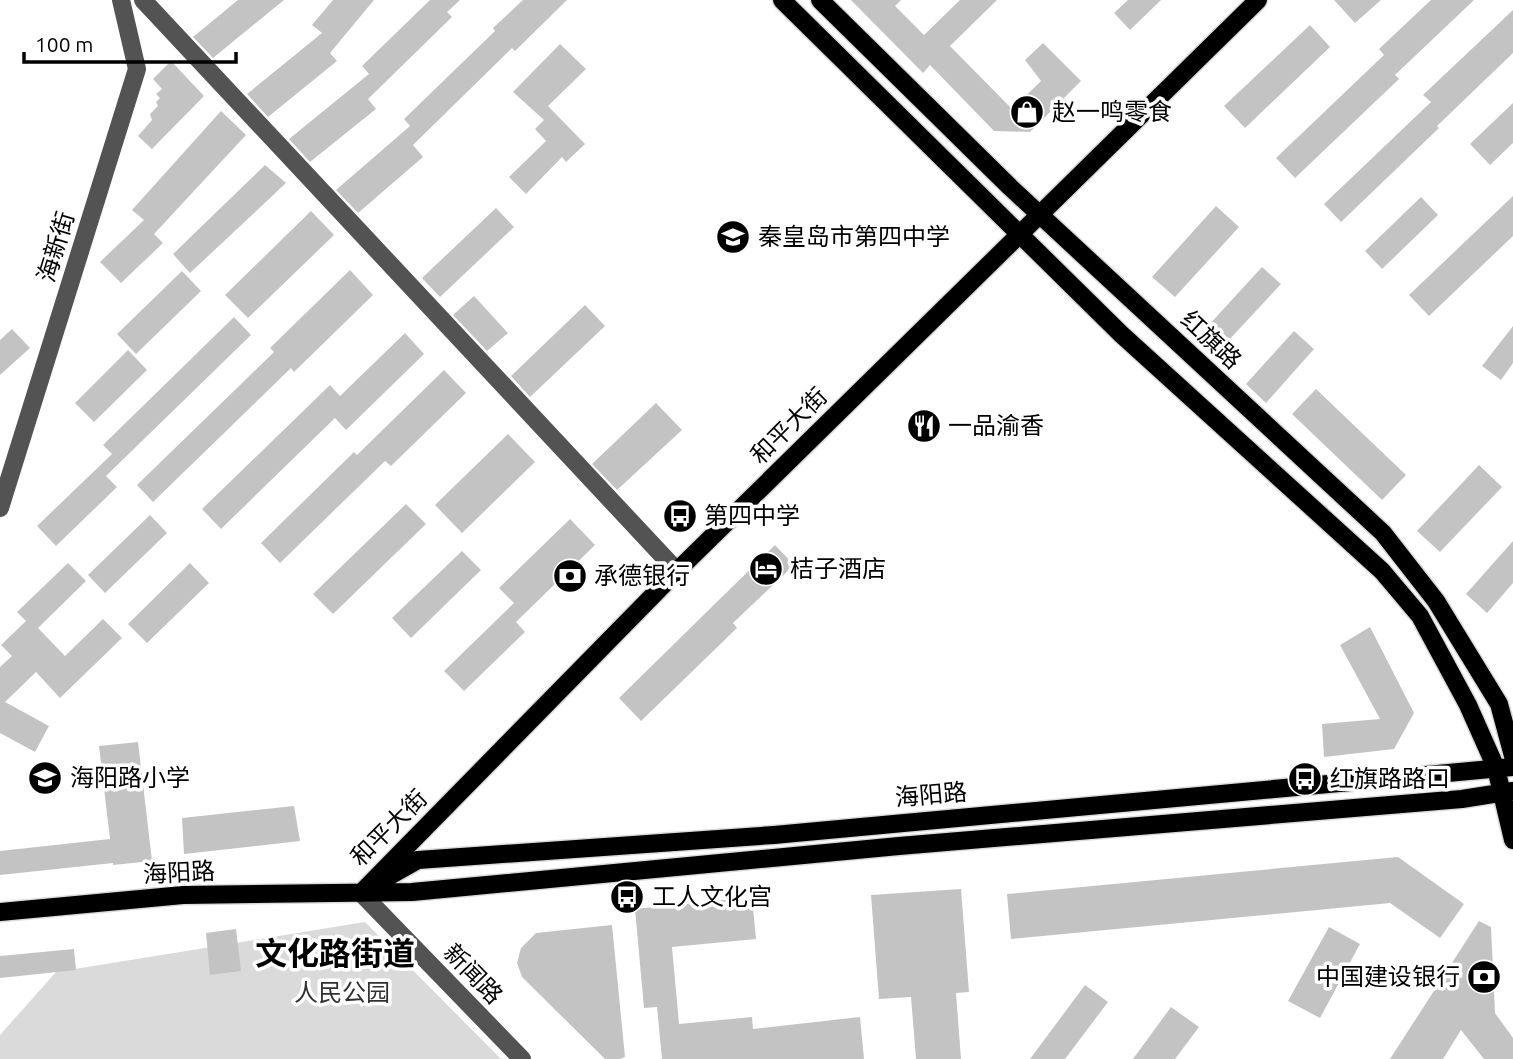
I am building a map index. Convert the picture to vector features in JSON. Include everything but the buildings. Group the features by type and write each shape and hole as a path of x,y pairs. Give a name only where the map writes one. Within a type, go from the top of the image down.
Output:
{"main road":[{"path":"782,0 1121,334 1382,571 1420,616 1504,768 1513,840"},
{"name":"红旗路","path":"820,0 1039,213 1383,533 1436,601 1499,704 1513,756"},
{"name":"和平大街","path":"360,893 677,571 1258,0"},
{"name":"海阳路","path":"360,893 418,860 774,835 1504,768"},
{"name":"海阳路","path":"0,912 183,895 412,892 899,846 1448,800 1508,792"}],"street":[{"name":"海新街","path":"0,508 137,69 121,0"},
{"path":"143,0 677,571"},
{"name":"新闻路","path":"360,893 522,1059"}],"green space":[{"name":"人民公园","path":"365,922 501,1059 0,1059 0,1035 56,972"}],"place":[{"name":"赵一鸣零食","path":"1027,112"},
{"name":"秦皇岛市第四中学","path":"733,237"},
{"name":"一品渝香","path":"924,426"},
{"name":"第四中学","path":"680,516"},
{"name":"桔子酒店","path":"766,569"},
{"name":"承德银行","path":"570,576"},
{"name":"海阳路小学","path":"45,778"},
{"name":"红旗路路口","path":"1305,779"},
{"name":"工人文化宫","path":"627,897"},
{"name":"中国建设银行","path":"1484,977"}],"district":[{"name":"文化路街道","path":"335,954"}]}
